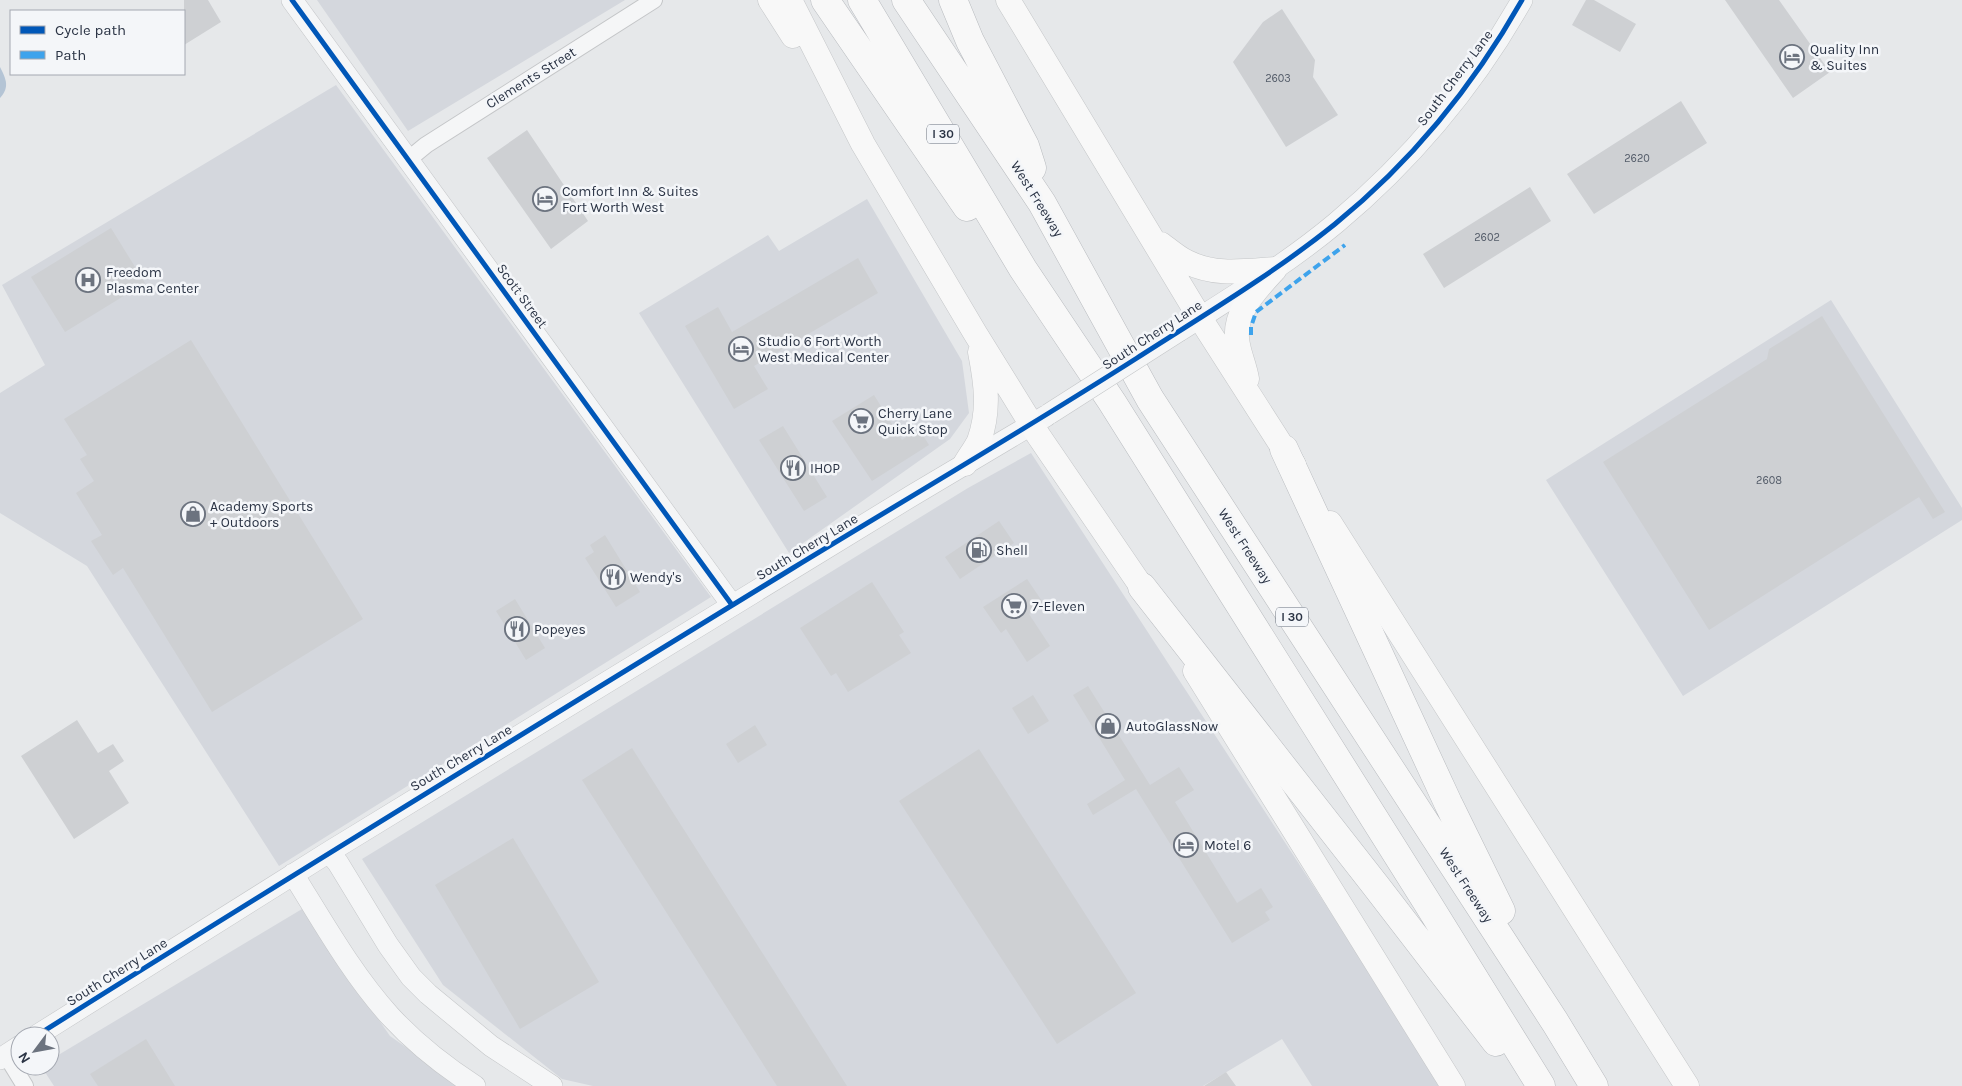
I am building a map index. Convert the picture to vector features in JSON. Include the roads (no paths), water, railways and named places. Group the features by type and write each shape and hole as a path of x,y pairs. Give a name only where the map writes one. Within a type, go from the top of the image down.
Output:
{"highway":[{"path":"825,0 990,241 1023,269"},
{"name":"I 30","path":"862,0 1023,269 1112,402 1420,890 1541,1086"},
{"name":"West Freeway","path":"906,0 1042,203 1150,400 1555,1022 1594,1086"},
{"path":"953,0 970,42 1025,146 1042,203"},
{"path":"1284,449 1448,803 1555,1022"},
{"path":"1142,587 1376,886 1529,1086"}],"main road":[{"path":"770,0 863,144 975,333 1041,419 1142,587 1453,1086"},
{"path":"790,0 863,144"},
{"path":"1008,0 1200,318 1284,449 1370,590 1687,1086"},
{"path":"1152,236 1185,261 1206,270 1226,272 1274,269"},
{"path":"1249,395 1236,332 1249,298 1274,269"},
{"path":"964,464 978,442 985,416 986,382 975,333"}],"street":[{"name":"Scott Street","path":"292,0 732,605"},
{"name":"Clements Street","path":"409,159 426,145 654,0"},
{"name":"South Cherry Lane","path":"52,1026 293,874 732,605 1041,419 1274,269 1346,214 1383,182 1424,138 1458,96 1507,27 1522,0"},
{"path":"329,852 338,863 388,945 411,976 428,994 491,1046 552,1086"},
{"path":"293,874 346,957 370,992 391,1017 422,1047 451,1071 475,1086"},
{"path":"9,1053 26,1086"}],"water":[{"path":"0,67 4,75 6,87 0,98"}],"place":[{"name":"Quality Inn & Suites","path":"1792,57"},
{"name":"Comfort Inn & Suites Fort Worth West","path":"545,199"},
{"name":"Freedom Plasma Center","path":"88,280"},
{"name":"Studio 6 Fort Worth West Medical Center","path":"741,349"},
{"name":"Cherry Lane Quick Stop","path":"861,421"},
{"name":"IHOP","path":"793,468"},
{"name":"Academy Sports + Outdoors","path":"193,514"},
{"name":"Shell","path":"979,550"},
{"name":"Wendy's","path":"613,577"},
{"name":"7-Eleven","path":"1014,606"},
{"name":"Popeyes","path":"517,629"},
{"name":"AutoGlassNow","path":"1108,726"},
{"name":"Motel 6","path":"1186,845"}]}
